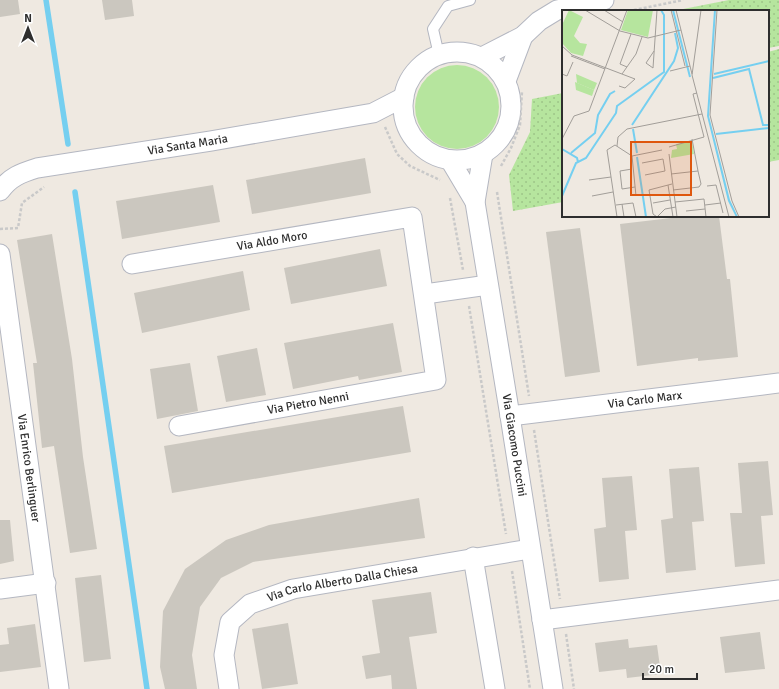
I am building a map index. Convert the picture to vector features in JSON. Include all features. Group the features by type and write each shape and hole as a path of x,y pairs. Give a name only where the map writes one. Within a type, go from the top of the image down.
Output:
{"street":[{"path":"482,57 523,36 539,21 556,10 604,0"},
{"path":"514,84 496,67 482,57 466,52 449,52 433,57 419,67 409,80 404,96 404,114 409,130 419,144 433,154 450,160 467,159 483,154 497,143 506,130 511,114 511,102 523,36"},
{"name":"Via Santa Maria","path":"2,185 19,173 37,168 211,141 376,121 404,96"},
{"path":"376,121 409,130"},
{"name":"Via Giacomo Puccini","path":"483,154 475,202 553,689"},
{"name":"Via Giacomo Puccini","path":"450,160 475,202"},
{"name":"Via Aldo Moro","path":"132,264 412,217 425,294"},
{"name":"Via Enrico Berlinguer","path":"0,254 6,354 46,583 59,689"},
{"path":"425,294 488,285"},
{"name":"Via Pietro Nenni","path":"179,426 436,380 425,294"},
{"name":"Via Carlo Marx","path":"510,416 779,383"},
{"name":"Via Carlo Alberto Dalla Chiesa","path":"229,689 224,655 230,622 250,604 292,589 473,557 530,549"},
{"path":"473,557 495,689"},
{"path":"0,589 46,583"},
{"path":"542,620 779,590"}],"lane":[{"path":"439,55 433,29 448,6 470,0"}],"path":[{"path":"634,10 684,0"},
{"path":"500,168 511,148 520,126 514,84"},
{"path":"376,121 386,127 397,154 410,166 442,181"},
{"path":"0,230 18,228 22,203 42,187 49,186"},
{"path":"496,190 497,205 532,413 574,689"},
{"path":"449,192 466,288 530,689"}],"green space":[{"path":"729,0 779,0 779,46 769,48 769,10 678,10"},
{"path":"779,49 779,160 769,162 769,52"},
{"path":"457,65 465,66 480,72 492,84 498,99 498,115 492,130 480,142 465,148 457,149 449,148 434,142 422,130 416,115 415,107 416,99 422,84 434,72 449,66"},
{"path":"562,93 562,202 513,211 509,175 530,132 532,99"}],"building":[{"path":"0,0 18,0 20,14 0,17"},
{"path":"102,0 132,0 134,16 105,20"},
{"path":"365,158 371,193 252,214 246,180"},
{"path":"213,185 220,222 122,239 116,201"},
{"path":"680,217 719,217 727,279 730,279 738,357 698,361 698,358 637,366 620,224"},
{"path":"580,228 600,372 565,377 546,232"},
{"path":"52,234 72,359 83,457 97,549 70,553 54,446 42,448 33,363 37,363 17,240"},
{"path":"380,249 387,286 291,304 284,268"},
{"path":"243,271 250,310 142,333 134,293"},
{"path":"393,323 402,372 359,380 358,376 293,389 284,343"},
{"path":"257,348 266,395 226,402 217,356"},
{"path":"190,363 198,411 157,419 150,369"},
{"path":"403,406 411,452 172,493 164,446"},
{"path":"768,461 773,515 761,516 765,564 735,567 730,513 742,513 738,463"},
{"path":"699,467 704,521 692,522 696,570 666,573 661,520 673,518 669,469"},
{"path":"632,476 637,530 625,531 629,579 599,582 594,529 606,527 602,478"},
{"path":"419,498 425,538 253,562 221,578 200,607 192,655 197,689 165,689 160,667 163,611 185,569 226,540 269,525"},
{"path":"0,520 10,520 14,561 0,564"},
{"path":"101,575 111,659 84,662 75,578"},
{"path":"431,592 437,633 409,637 417,689 392,689 391,675 366,679 362,656 380,653 372,600"},
{"path":"288,623 298,684 262,689 252,629"},
{"path":"35,624 41,667 0,672 0,645 9,644 7,628"},
{"path":"760,632 765,669 725,673 720,637"},
{"path":"628,639 629,648 657,645 661,674 627,678 626,669 599,672 595,643"}],"waterway":[{"path":"46,0 68,144"},
{"path":"75,192 147,689"}]}
